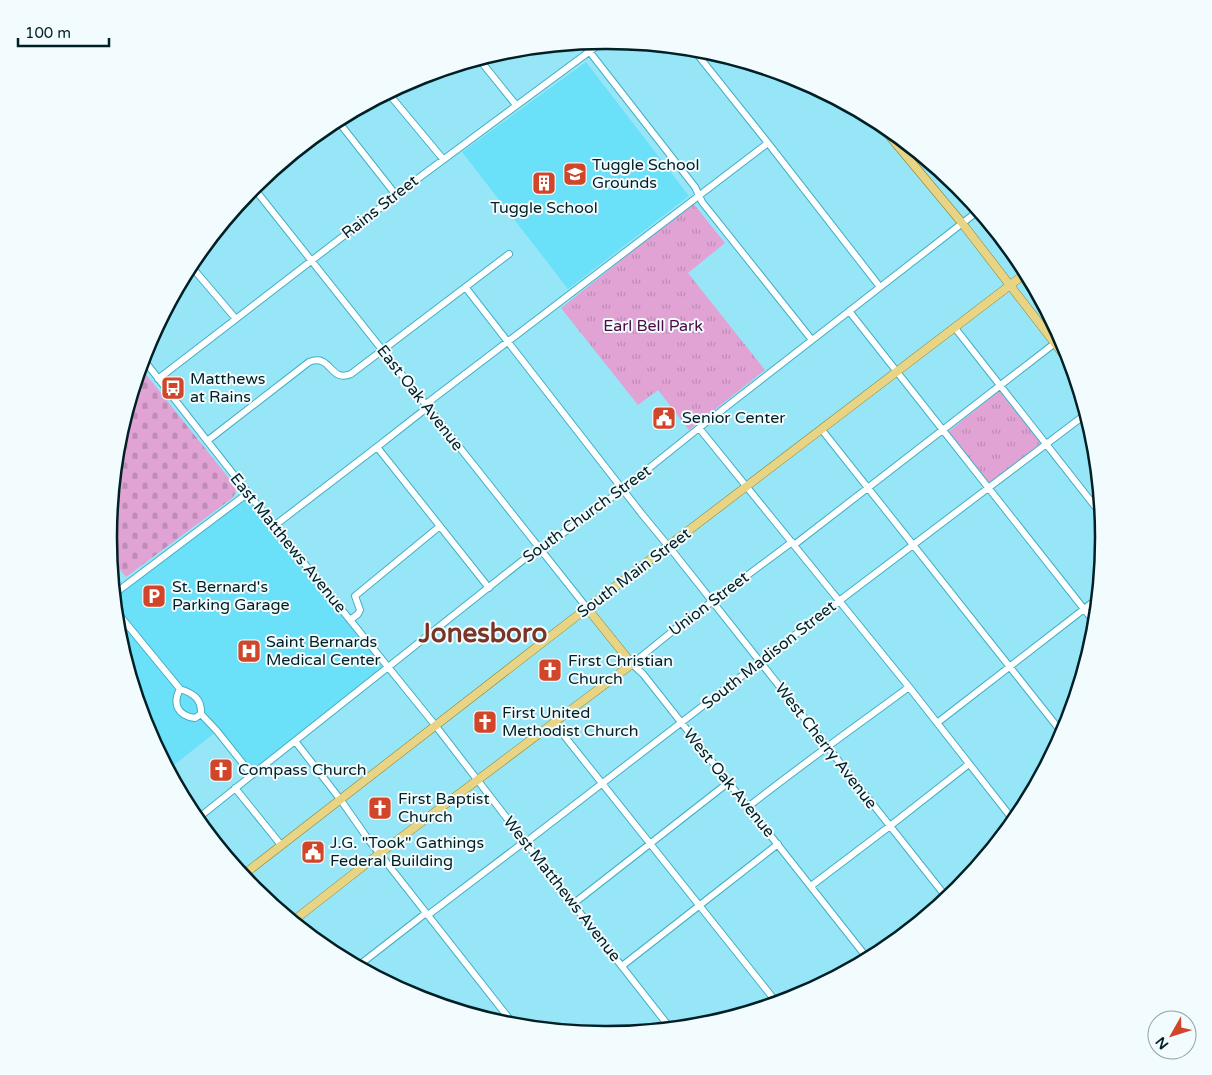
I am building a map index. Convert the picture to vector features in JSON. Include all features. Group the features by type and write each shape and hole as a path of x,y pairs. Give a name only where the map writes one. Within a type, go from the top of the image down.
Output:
{"main road":[{"path":"899,146 1011,285 1054,342"},
{"name":"South Main Street","path":"249,871 587,608 1020,278"},
{"name":"West Oak Avenue","path":"587,608 632,664"},
{"name":"Union Street","path":"298,917 632,664"}],"street":[{"name":"Rains Street","path":"158,379 443,159 593,49"},
{"path":"588,50 695,187 702,202 728,236 812,340"},
{"path":"700,58 880,287"},
{"path":"483,64 516,105"},
{"path":"393,98 443,159"},
{"path":"342,126 396,195"},
{"path":"274,526 377,447 508,341 768,142"},
{"name":"East Oak Avenue","path":"258,194 587,608"},
{"name":"South Church Street","path":"203,814 532,553 575,525 623,489 973,215"},
{"path":"207,442 309,362 319,360 325,362 339,375 351,374 509,254"},
{"path":"196,272 236,319"},
{"name":"West Cherry Avenue","path":"466,288 942,892"},
{"path":"849,311 1088,615"},
{"path":"955,328 1094,505"},
{"name":"Union Street","path":"632,664 712,602 868,488 1055,343"},
{"name":"East Matthews Avenue","path":"148,366 274,526 435,725"},
{"name":"South Madison Street","path":"364,962 530,838 1080,419"},
{"path":"699,428 909,687 1009,814"},
{"path":"822,430 1057,727"},
{"path":"377,447 489,588"},
{"path":"120,590 248,493"},
{"path":"350,620 360,610 355,596 440,526"},
{"path":"937,723 1090,605"},
{"path":"125,622 180,689 192,693 196,697 202,709 201,714 191,718 180,712 176,700 180,689"},
{"name":"West Oak Avenue","path":"632,664 643,674 863,953"},
{"path":"748,806 909,687"},
{"path":"201,714 252,775"},
{"path":"554,722 771,997"},
{"name":"West Matthews Avenue","path":"435,725 572,904 666,1022"},
{"path":"295,741 380,854 507,1016"},
{"path":"811,886 969,764"},
{"path":"572,904 729,782"},
{"path":"235,788 281,845"},
{"path":"622,966 778,844"}],"shaded area":[{"name":"Tuggle School Grounds","path":"586,62 689,196 568,289 462,152"},
{"name":"Saint Bernards Medical Center","path":"248,494 388,667 252,775 217,731 174,765 154,725 143,695 127,633 120,591"}],"green space":[{"name":"Earl Bell Park","path":"693,203 725,243 688,273 765,370 689,430 658,390 638,405 561,308"},
{"path":"145,374 236,489 231,499 126,577 118,567 118,506 121,474 134,411"},
{"path":"999,391 1041,443 989,484 948,432"}],"place":[{"name":"Tuggle School Grounds","path":"575,174"},
{"name":"Tuggle School","path":"544,183"},
{"name":"Matthews at Rains","path":"173,388"},
{"name":"Senior Center","path":"664,418"},
{"name":"St. Bernard's Parking Garage","path":"154,596"},
{"name":"Saint Bernards Medical Center","path":"249,651"},
{"name":"First Christian Church","path":"550,670"},
{"name":"First United Methodist Church","path":"485,722"},
{"name":"Compass Church","path":"221,770"},
{"name":"First Baptist Church","path":"380,808"},
{"name":"J.G. \"Took\" Gathings Federal Building","path":"313,852"}],"district":[{"name":"Jonesboro","path":"483,633"}]}
